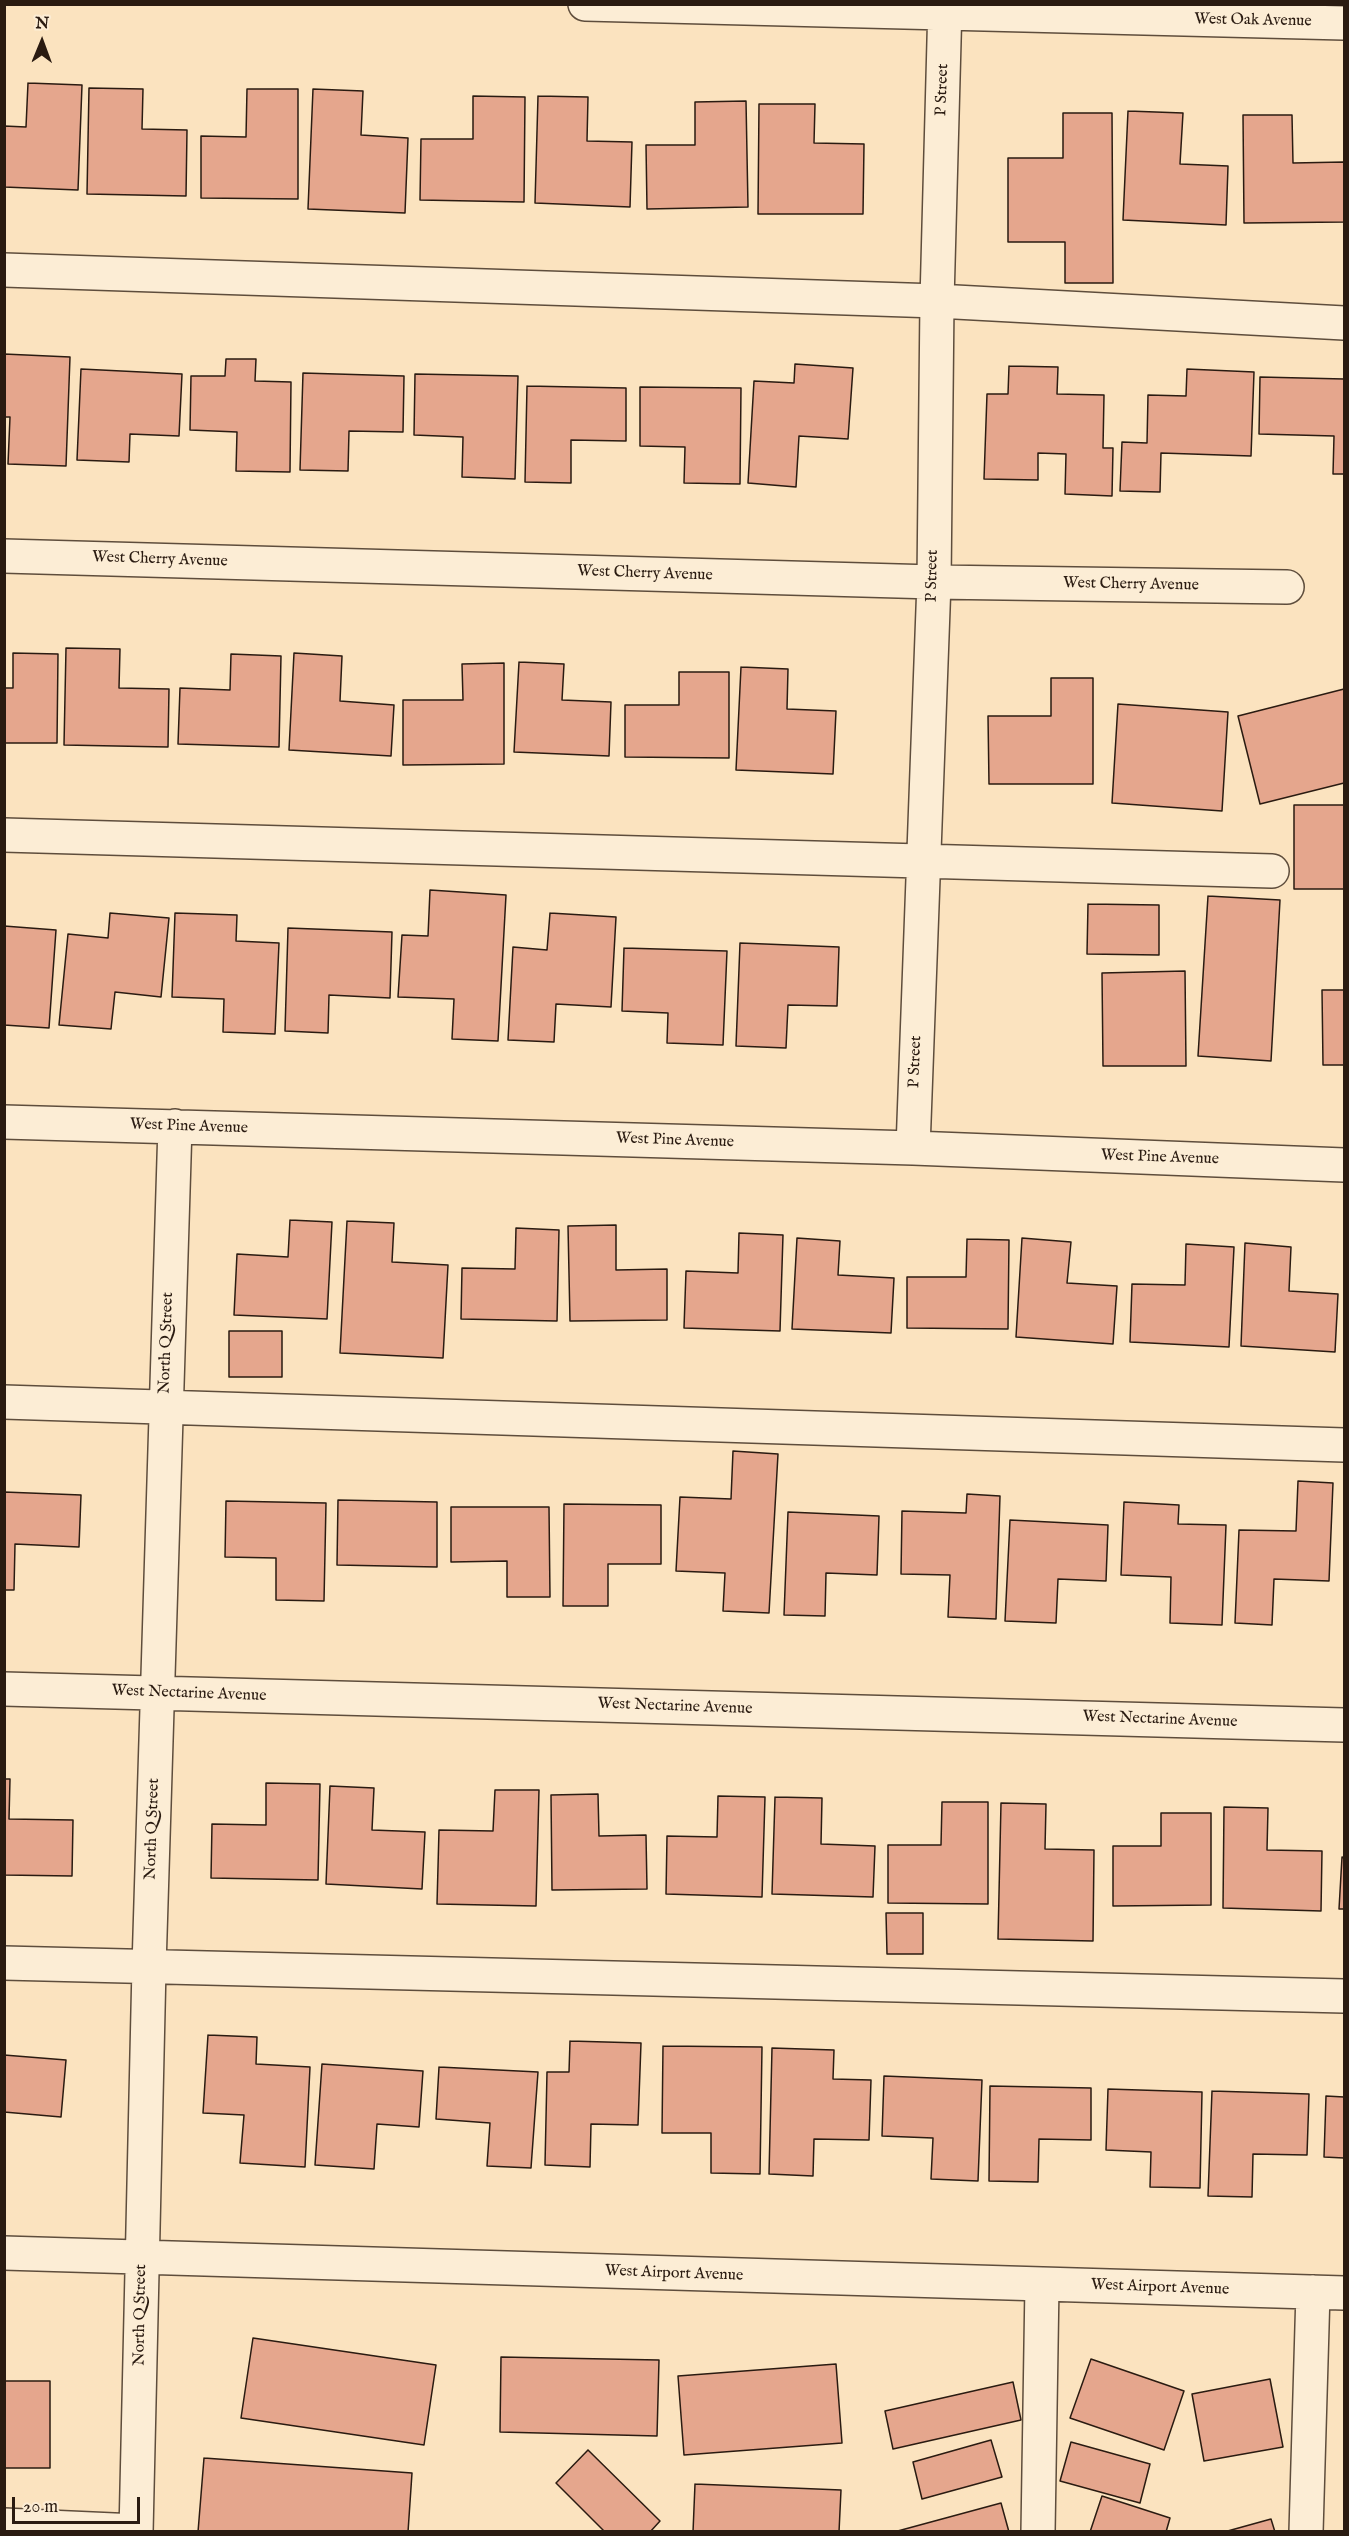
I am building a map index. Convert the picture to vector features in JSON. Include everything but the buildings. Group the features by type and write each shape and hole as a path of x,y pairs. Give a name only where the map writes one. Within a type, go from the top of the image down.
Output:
{"street":[{"name":"West Oak Avenue","path":"585,4 945,9 1344,23"},
{"name":"P Street","path":"913,1148 934,582 937,301 945,9"},
{"path":"4,270 937,301 1344,323"},
{"name":"West Cherry Avenue","path":"4,556 934,582 1287,587"},
{"path":"4,835 924,859 1272,871"},
{"name":"West Pine Avenue","path":"4,1122 913,1148 1344,1165"},
{"name":"North Q Street","path":"136,2531 156,1693 175,1126"},
{"path":"4,1402 1344,1445"},
{"name":"West Nectarine Avenue","path":"4,1689 1344,1725"},
{"path":"4,1963 1344,1996"},
{"name":"West Airport Avenue","path":"4,2253 142,2259 1329,2293"},
{"path":"1038,2532 1042,2284"},
{"path":"1306,2532 1329,2293"},
{"path":"4,2525 136,2531"}]}
